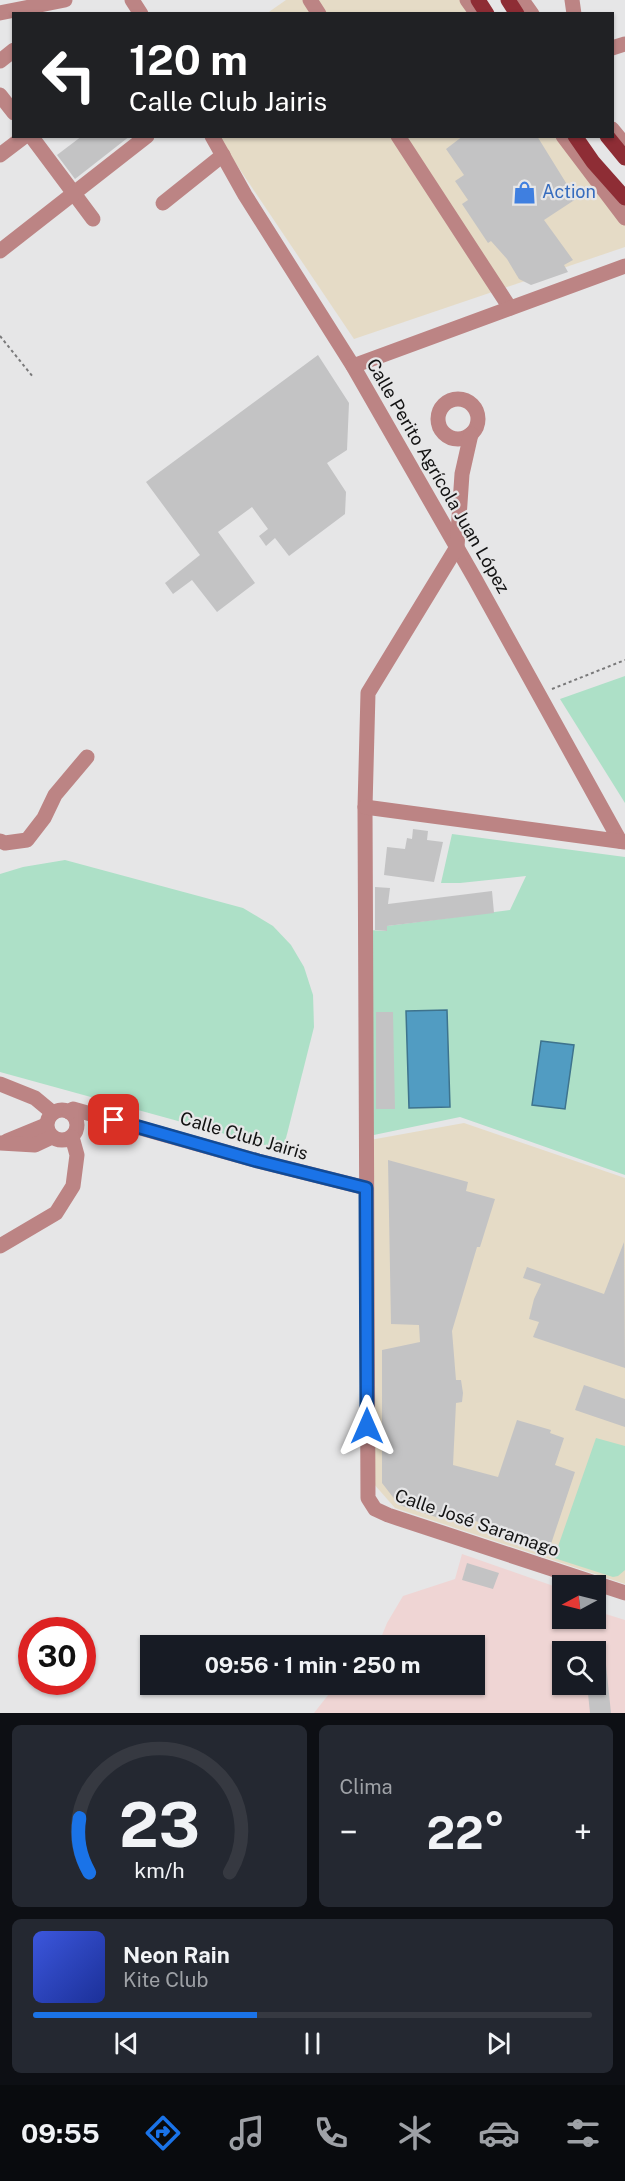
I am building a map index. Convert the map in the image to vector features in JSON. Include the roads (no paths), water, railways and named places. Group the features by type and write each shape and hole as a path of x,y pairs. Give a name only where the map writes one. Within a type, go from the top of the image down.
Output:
{"main road":[{"path":"576,138 593,162 625,198"},
{"path":"609,138 625,158"}],"street":[{"path":"0,13 65,0"},
{"path":"59,12 73,0"},
{"path":"0,61 12,52"},
{"path":"0,95 12,110"},
{"path":"614,131 625,145"},
{"path":"0,155 22,138"},
{"path":"32,138 93,219"},
{"path":"0,251 144,138"},
{"name":"Calle Perito Agrícola Juan López","path":"213,138 245,195 353,366 622,842"},
{"path":"399,138 510,308"},
{"path":"565,138 625,218"},
{"path":"163,203 223,155"},
{"path":"353,366 625,266"},
{"path":"457,547 462,474 471,434"},
{"name":"Calle José Saramago","path":"457,547 368,693 365,807 368,1498 375,1509 388,1515 625,1593"},
{"path":"2,845 27,840 44,818 55,795 87,757"},
{"path":"365,807 622,842"},
{"path":"0,1084 35,1098 61,1128 77,1155 73,1186 56,1213 0,1246"},
{"name":"Calle Club Jairis","path":"61,1128 73,1109 258,1161 366,1188"},
{"path":"2,1142 61,1128 114,1120"}],"water":[{"path":"447,1010 450,1107 409,1108 406,1011"},
{"path":"541,1041 574,1045 565,1109 532,1105"}],"place":[{"name":"Action","path":"524,192"}]}
